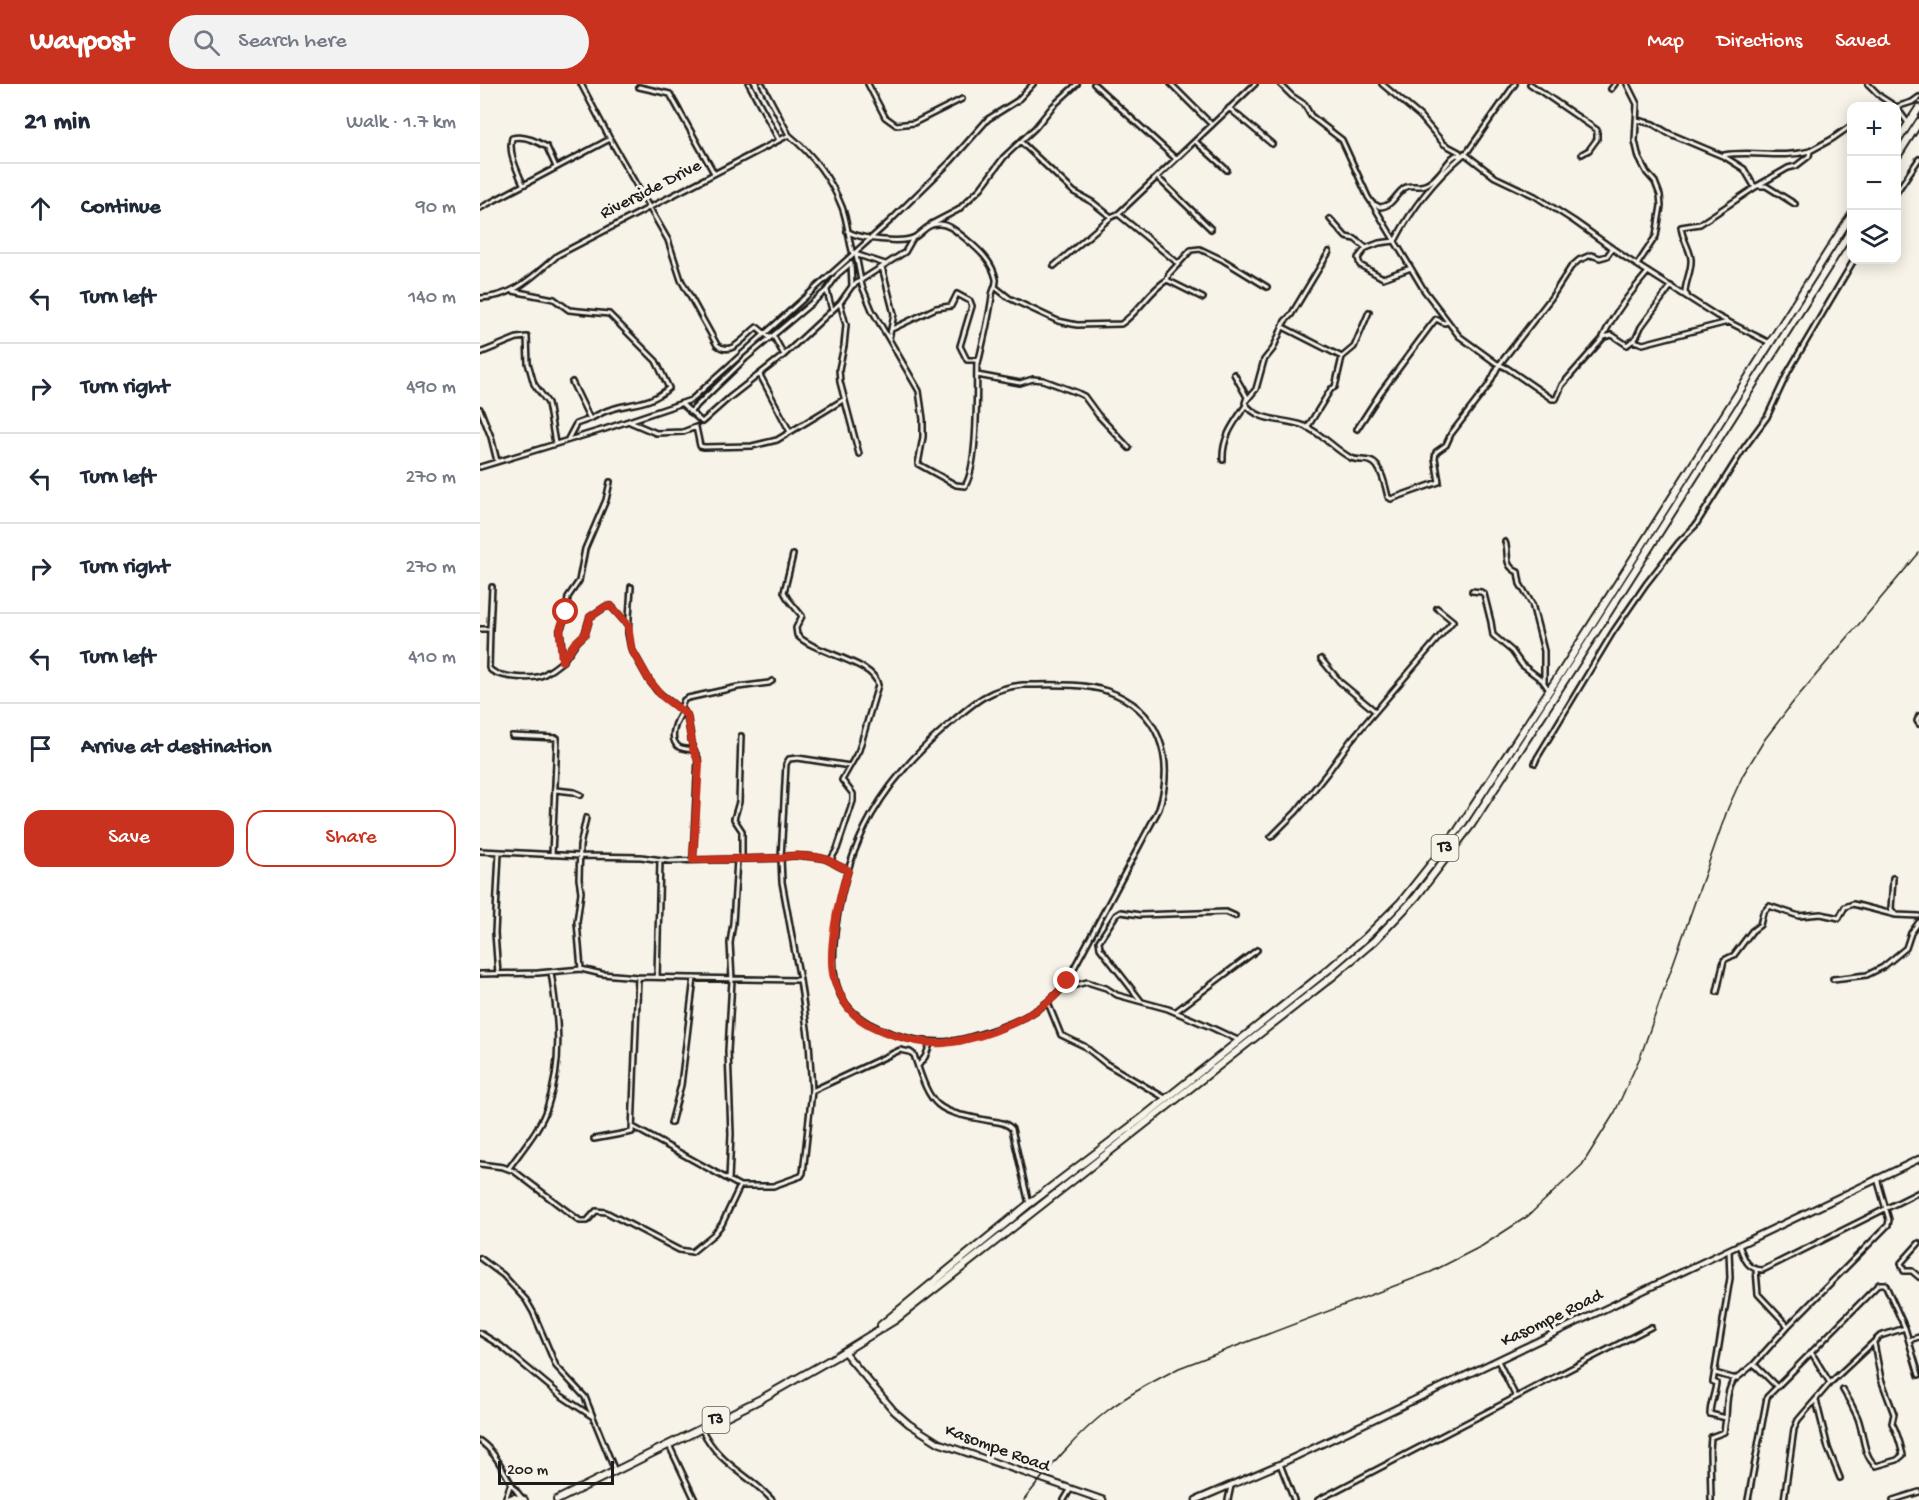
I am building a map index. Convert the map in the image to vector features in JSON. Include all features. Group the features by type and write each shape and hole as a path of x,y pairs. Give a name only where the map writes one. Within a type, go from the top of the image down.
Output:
{"highway":[{"path":"1901,136 1919,108"},
{"path":"1897,156 1919,122"},
{"name":"T3","path":"872,1334 1029,1203 1166,1099 1328,970 1365,938 1401,902 1458,830 1550,690 1847,220"},
{"name":"T3","path":"557,1500 761,1399 896,1320 1334,976 1374,941 1416,897 1471,825 1610,611 1847,235"},
{"path":"506,1500 513,1498 524,1500"}],"street":[{"path":"581,84 668,240 681,280 717,345 721,349 730,349 756,327 771,337 784,355"},
{"path":"749,84 779,141"},
{"path":"762,84 789,135 810,154 843,207 861,281 872,310 921,395 923,437 918,464 962,487 968,481 972,456 977,373 977,360 968,360 960,346 972,306 970,300 957,294 951,306 936,308 892,329"},
{"path":"868,84 885,117 896,125 914,123 962,99"},
{"path":"480,467 682,404 694,398 872,238 950,162 988,119 1017,101 1033,84"},
{"path":"682,404 702,422 784,355 840,303 852,286 904,252 913,238 930,225 958,210 991,177 1004,157 1077,84"},
{"path":"1094,84 1176,159"},
{"path":"1171,84 1212,124"},
{"path":"1054,266 1111,217 1118,214 1255,84"},
{"path":"1280,84 1304,104 1311,116 1342,140 1372,203 1395,242 1424,290 1459,336 1547,396 1556,399 1562,385 1600,341 1609,324 1648,272"},
{"path":"1382,84 1420,116 1444,144 1495,177 1535,196 1692,301 1770,343"},
{"path":"1395,242 1412,213 1433,186 1463,155 1515,84"},
{"path":"1530,84 1596,130 1597,139 1589,150 1582,154"},
{"path":"1611,89 1615,84"},
{"path":"1627,84 1637,104 1635,141 1639,158 1655,182 1661,206 1656,237 1637,265"},
{"path":"1868,84 1888,102"},
{"path":"639,87 670,94 714,173"},
{"path":"1901,105 1919,97"},
{"path":"1229,108 1272,144"},
{"path":"1901,114 1909,124"},
{"path":"1637,120 1653,124 1668,134 1722,155 1744,169 1754,186 1766,186 1795,204"},
{"path":"1722,155 1753,153 1784,156 1810,151 1847,128"},
{"name":"Riverside Drive","path":"480,298 496,298 511,291 528,281 558,255 648,206 789,135"},
{"path":"522,184 512,158 512,138 515,136 547,147 556,167"},
{"path":"480,208 610,139"},
{"path":"1194,141 1227,170"},
{"path":"1021,142 1074,192 1111,217"},
{"path":"1692,301 1685,293 1691,258 1682,237 1681,227 1700,224 1757,186 1788,168 1796,166 1809,156 1810,151"},
{"path":"1372,203 1380,207 1390,204 1405,188 1425,185 1436,177 1452,158 1456,155 1463,155"},
{"path":"1901,186 1919,159"},
{"path":"1157,177 1211,229"},
{"path":"1118,214 1179,264"},
{"path":"1330,219 1346,237 1355,239 1366,248"},
{"path":"930,225 940,223 951,228 985,257 995,277 992,306 977,373"},
{"path":"847,231 856,236 872,238 902,240 913,238"},
{"path":"1395,242 1379,243 1366,248 1358,258 1360,265 1383,278 1411,268"},
{"path":"995,287 1010,298 1058,321 1077,325 1115,325 1127,320 1151,293 1167,280 1168,274 1191,250 1200,249 1223,260 1267,287"},
{"path":"1234,374 1246,397 1246,404 1256,414 1307,428 1353,459 1369,460 1374,463 1378,467 1388,497 1391,499 1408,494 1439,482 1434,459 1436,452 1446,445 1451,434 1488,386 1500,364 1551,298 1571,267 1588,256 1604,258 1612,249"},
{"path":"1223,460 1223,447 1227,433 1256,389 1264,360 1329,252"},
{"path":"690,412 771,337 826,291 838,274 850,263 854,254"},
{"path":"854,254 887,264"},
{"path":"850,263 852,286"},
{"path":"1536,763 1614,632 1646,584 1695,526 1744,448 1767,417 1788,372 1852,264"},
{"path":"882,267 894,312 889,341"},
{"path":"1167,280 1203,298"},
{"path":"1600,341 1610,335 1627,345 1634,341 1641,327 1671,286"},
{"path":"511,291 554,298 569,310 609,314 656,361 669,387 662,394 637,405 614,408 576,424 568,439"},
{"path":"826,291 832,310"},
{"path":"840,303 846,325 839,369 843,400 859,454"},
{"path":"1307,428 1331,388 1335,387 1342,357 1354,347 1369,312"},
{"path":"1357,429 1381,392 1436,319 1448,322"},
{"path":"1634,341 1643,344 1728,322"},
{"path":"1282,327 1342,357"},
{"path":"480,353 517,338 527,337 528,363 534,384 548,403 555,443"},
{"path":"977,373 1020,383 1035,379 1043,380 1078,393 1084,396 1098,415 1113,429 1122,443 1129,448"},
{"path":"760,375 790,432"},
{"path":"572,382 590,419"},
{"path":"628,421 656,433 683,432 696,427 700,446 708,448 758,445 777,440 843,400"},
{"path":"480,409 497,461"},
{"path":"562,661 560,630 566,616 568,593 579,581 585,549 606,500 610,482"},
{"path":"1504,542 1507,549 1506,558 1512,570 1518,572 1520,584 1532,604 1544,651 1544,683"},
{"path":"793,555 784,592 802,616 796,630 797,635 810,646 846,658 872,675 878,683 856,757 842,780 853,794 853,801 837,849 830,861"},
{"path":"631,586 628,625 631,648 649,680 662,696 683,711 690,724 694,750 699,763 693,860"},
{"path":"492,587 489,668 495,674 542,676 562,661 574,644 585,634 588,621 597,611 611,606 628,625"},
{"path":"1472,591 1484,594 1493,635 1550,690"},
{"path":"1271,837 1312,792 1351,740 1453,621 1437,608"},
{"path":"480,629 490,629"},
{"path":"1321,658 1340,682 1375,711"},
{"path":"677,706 681,707 684,700 688,698 772,681"},
{"path":"1009,686 1087,687 1107,691 1142,712 1153,725 1165,756 1164,789 1156,816 1061,990 1047,1003 1023,1018 993,1030 959,1040 931,1042 896,1035 870,1024 851,1011 834,977 832,954 838,909 848,870 866,825 878,803 894,780 942,730 985,696 1009,686"},
{"path":"683,711 674,729 675,743 680,748 694,750"},
{"path":"1919,716 1917,721 1919,724"},
{"path":"512,736 557,738 552,855"},
{"path":"741,736 739,802 734,819 742,831 742,859"},
{"path":"633,1127 741,1186 773,1186 801,1176 812,1091 809,1042 784,894 781,858 787,761 798,759 850,766"},
{"path":"556,790 570,791 580,795"},
{"path":"580,969 577,937 581,892 580,856 581,838 586,818"},
{"path":"480,852 641,857 660,860 737,860 781,858 791,855 830,861 848,870"},
{"path":"498,974 495,933 499,853"},
{"path":"657,977 660,860"},
{"path":"729,1180 728,1051 732,980 730,940 737,860"},
{"path":"1893,878 1891,909 1896,915"},
{"path":"1717,992 1724,960 1734,955 1752,931 1760,925 1763,913 1769,906 1799,916 1821,914 1839,918 1845,908 1853,903 1896,915 1919,916"},
{"path":"1141,1001 1100,948 1099,941 1116,915 1121,912 1140,915 1226,912 1235,916"},
{"path":"1833,979 1868,975 1883,967 1906,948 1911,933 1919,922"},
{"path":"1175,1012 1257,950"},
{"path":"480,974 580,969 602,974 638,977 800,980"},
{"path":"509,1168 548,1106 559,1040 551,972"},
{"path":"594,1139 630,1134 633,1127 638,977"},
{"path":"671,1123 681,1085 694,978"},
{"path":"1061,990 1087,982 1106,988 1117,995 1175,1012 1206,1024 1239,1041"},
{"path":"1047,1003 1061,1035 1084,1046 1106,1063 1166,1099"},
{"path":"918,1066 931,1042"},
{"path":"812,1091 900,1050 910,1052 914,1055 928,1092 938,1106 959,1115 1005,1124 1012,1129 1029,1203"},
{"name":"Kasompe Road","path":"1196,1500 1211,1497 1919,1159"},
{"path":"480,1164 509,1168 580,1221 587,1221 596,1211 606,1212 679,1250 688,1252 695,1250 722,1224 741,1186"},
{"path":"1715,1373 1738,1378 1884,1230 1889,1220 1877,1178"},
{"path":"1739,1245 1748,1265 1756,1270 1763,1270 1919,1192"},
{"path":"1919,1243 1900,1263 1904,1271 1912,1271 1919,1277"},
{"path":"1726,1418 1710,1414 1710,1407 1716,1383 1713,1382 1730,1278 1729,1250"},
{"path":"480,1258 510,1282 526,1300 556,1366 585,1397 615,1471"},
{"path":"1756,1270 1758,1294 1788,1326"},
{"path":"1748,1500 1766,1400 1776,1386 1882,1283 1885,1284 1905,1328 1919,1375"},
{"path":"1318,1500 1651,1326"},
{"path":"1784,1500 1794,1429 1798,1420 1830,1383 1880,1336 1905,1328"},
{"path":"480,1334 501,1346 560,1395 593,1417"},
{"path":"1909,1340 1919,1337"},
{"path":"1843,1390 1857,1414 1872,1462 1876,1466 1897,1460 1903,1455 1899,1436 1892,1423 1894,1414 1881,1379 1874,1343"},
{"name":"Kasompe Road","path":"844,1352 894,1411 939,1443 1103,1500"},
{"path":"1811,1352 1830,1383"},
{"path":"1497,1360 1516,1397"},
{"path":"1754,1364 1776,1386"},
{"path":"1711,1500 1712,1437 1724,1432 1727,1396 1735,1378"},
{"path":"1816,1400 1828,1448 1840,1478"},
{"path":"701,1428 721,1458 745,1479 759,1486 772,1500"},
{"path":"480,1441 501,1464 517,1493 524,1500"},
{"path":"668,1444 695,1500"},
{"path":"1280,1464 1294,1500"},
{"path":"506,1500 512,1483"},
{"path":"1228,1500 1231,1486"},
{"path":"1064,1500 1070,1490"},
{"path":"1893,1500 1919,1492"}],"railway":[{"path":"1024,1500 1084,1431 1133,1393 1179,1368 1431,1272 1482,1246 1528,1216 1582,1165 1615,1112 1641,1055 1728,808 1743,775 1765,739 1794,701 1919,553"}],"route":[{"path":"566,612 560,630 562,661 574,644 585,634 590,617 597,611 611,606 628,625 631,648 649,680 662,696 687,715 693,749 699,763 693,860 781,858 791,855 828,860 833,865 848,870 838,909 832,965 840,993 856,1016 896,1035 937,1043 959,1040 1023,1018 1052,999 1067,981"}]}
